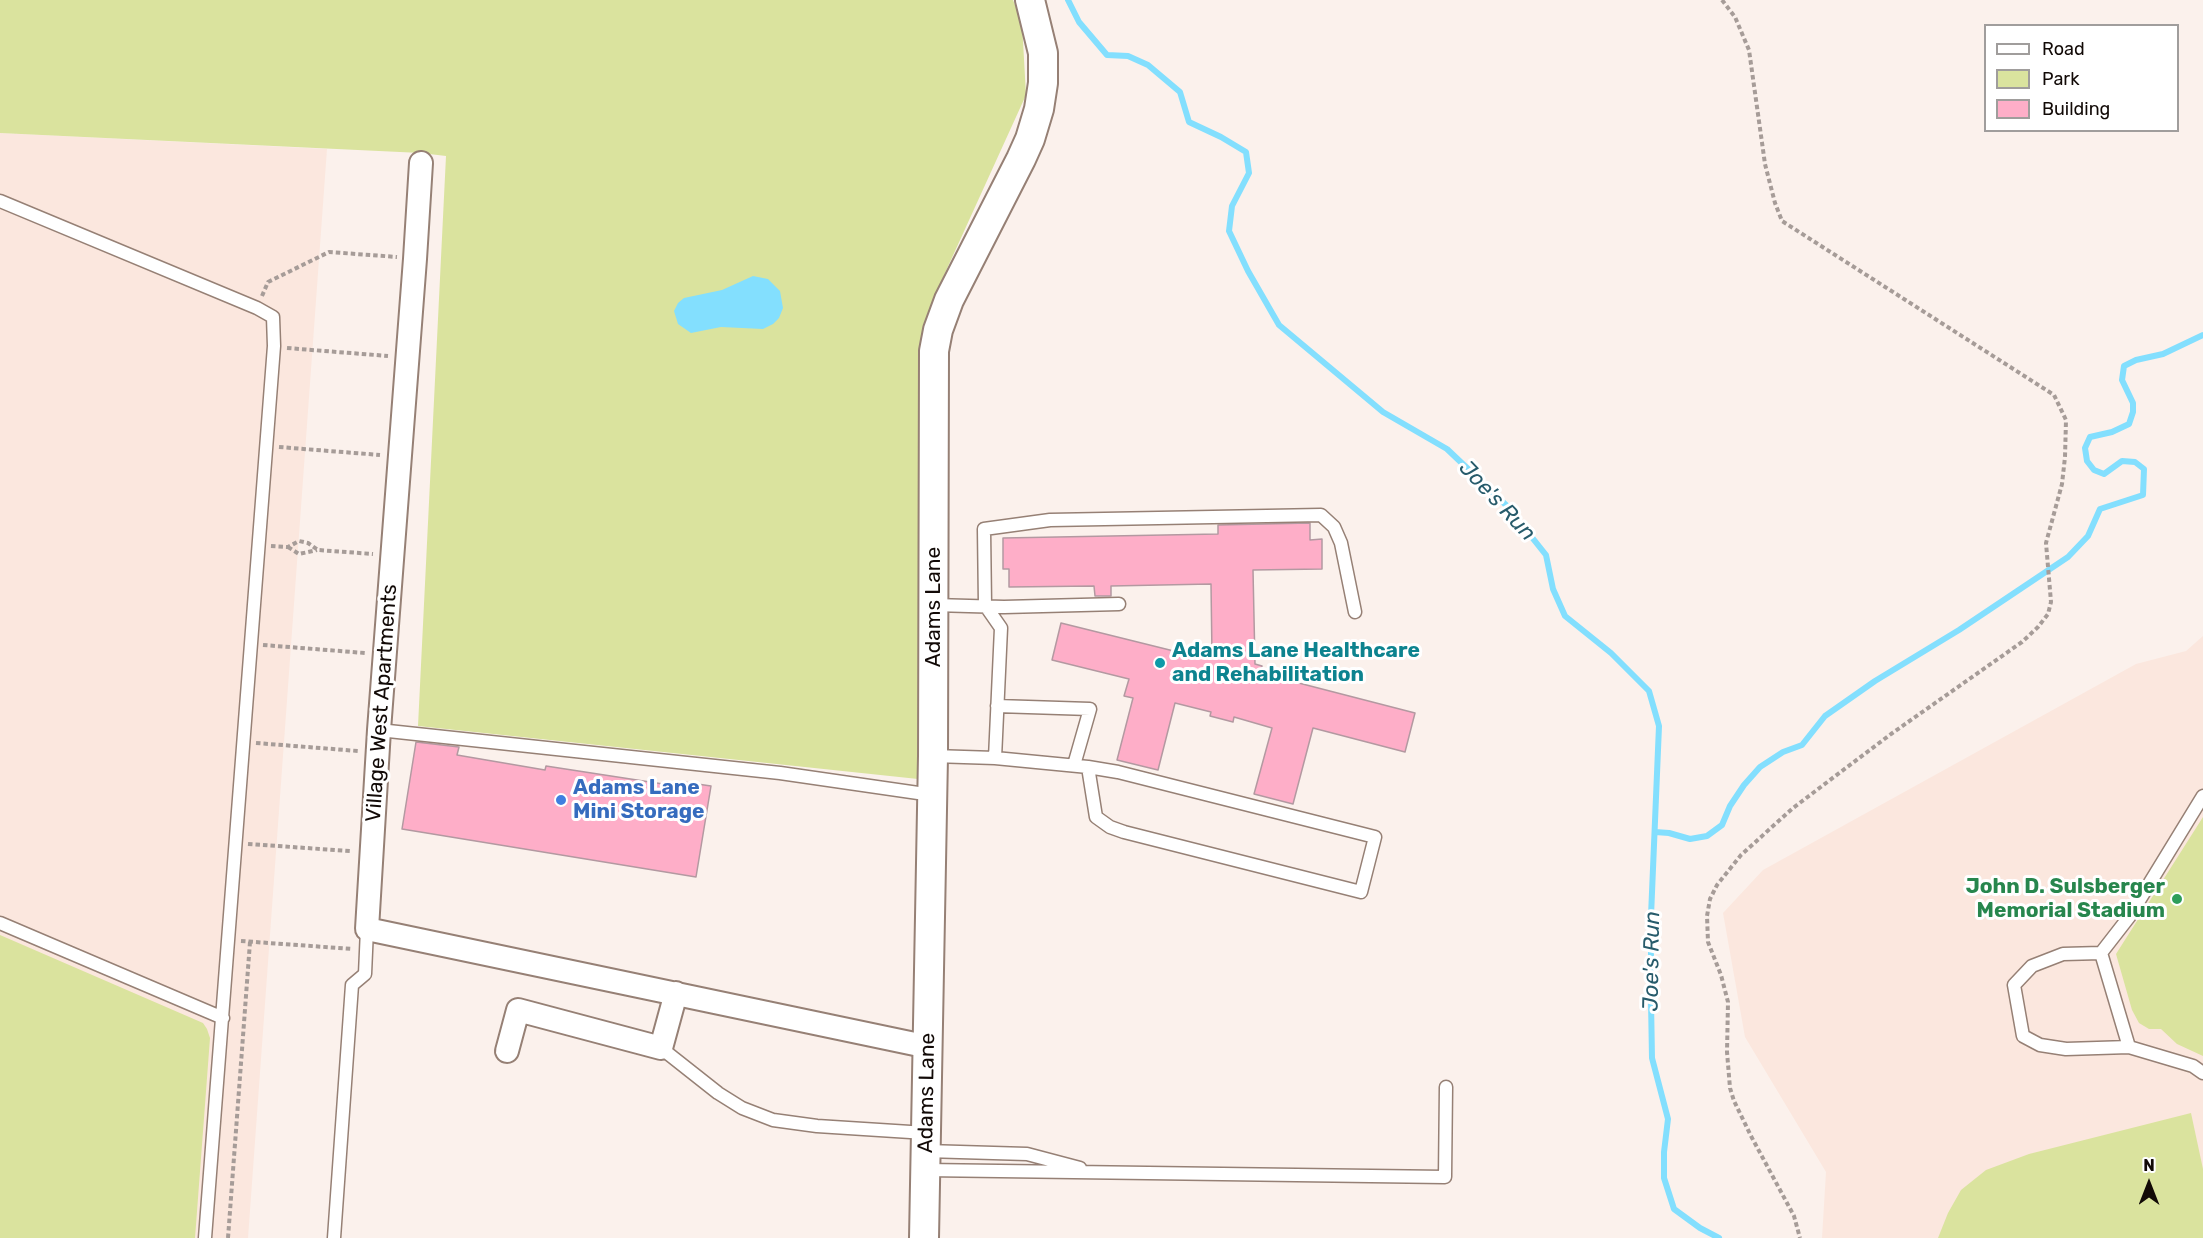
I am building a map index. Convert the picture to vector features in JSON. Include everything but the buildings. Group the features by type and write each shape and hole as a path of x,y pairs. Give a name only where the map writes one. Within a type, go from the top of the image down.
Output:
{"street":[{"name":"Adams Lane","path":"924,1238 933,756 933,375 936,340 949,300 1021,159 1039,109 1043,53 1030,0"},
{"name":"Village West Apartments","path":"366,939 379,730 421,163"},
{"path":"366,939 676,993 928,1047"},
{"path":"507,1051 518,1010 661,1048 676,993"}],"lane":[{"path":"0,201 257,308 273,317 274,346 205,1238"},
{"path":"995,758 1001,628 985,605 984,529 1050,520 1321,515 1334,527 1341,543 1355,612"},
{"path":"934,605 1004,607 1119,603"},
{"path":"997,706 1090,709 1074,765"},
{"path":"379,730 780,773 932,795"},
{"path":"933,756 995,758 1088,766 1376,837 1361,892 1110,827 1096,817 1088,766"},
{"path":"2101,953 2129,917 2203,796"},
{"path":"0,923 223,1018"},
{"path":"334,1238 352,986 365,974 366,939"},
{"path":"2101,953 2129,1047"},
{"path":"2101,953 2063,954 2032,966 2014,986 2023,1036 2040,1045 2067,1049 2129,1047 2193,1066 2203,1073"},
{"path":"661,1048 718,1093 742,1108 773,1120 817,1126 926,1151 1093,1172 1445,1177 1446,1087"},
{"path":"926,1151 1027,1154 1056,1160 1093,1172"}],"path":[{"path":"1722,0 1735,17 1749,50 1765,164 1772,195 1782,220 2054,395 2067,420 2060,499 2049,530 2046,553 2051,588 2048,614 2022,642 1891,734 1793,808 1741,855 1717,885 1710,899 1707,916 1708,942 1728,1002 1727,1052 1730,1088 1751,1136 1794,1216 1800,1238"},
{"path":"257,308 268,282 329,252 415,259"},
{"path":"274,346 388,356"},
{"path":"266,446 380,455"},
{"path":"288,547 299,541 308,543 318,550"},
{"path":"258,545 288,547 299,554 318,550 373,554"},
{"path":"251,644 365,653"},
{"path":"243,742 358,751"},
{"path":"236,843 350,852"},
{"path":"228,940 250,942 366,939"},
{"path":"228,1238 250,942"}],"shaded area":[{"path":"0,133 327,149 248,1238 0,1238"},
{"path":"2203,636 2203,1238 1822,1238 1826,1172 1745,1037 1723,913 1763,870 2136,664 2186,651"}],"green space":[{"path":"0,0 1013,0 1022,23 1026,95 935,295 921,349 923,479 918,779 418,726 446,156 0,133"},
{"name":"John D. Sulsberger Memorial Stadium","path":"2203,817 2203,1056 2177,1044 2161,1029 2149,1029 2139,1023 2132,1010 2116,954"},
{"path":"0,935 203,1023 207,1029 210,1038 195,1238 0,1238"},
{"path":"2191,1113 2203,1169 2203,1238 1938,1238 1961,1190 1986,1170 2029,1154"}],"water":[{"path":"753,276 768,279 780,291 783,308 779,318 773,324 763,329 721,327 691,333 678,324 674,311 684,298 722,290"}],"waterway":[{"name":"Joe's Run","path":"1068,0 1079,22 1107,55 1128,56 1148,65 1180,92 1189,122 1246,152 1249,173 1232,206 1229,231 1248,271 1279,325 1383,412 1447,449 1507,506 1546,555 1553,589 1565,616 1611,653 1649,691 1659,726 1651,916 1651,1001 1652,1058 1668,1119 1664,1178 1674,1209 1700,1228 1719,1238"},
{"path":"1655,832 1690,839 1707,836 1722,825 1730,806 1760,767 1783,752 1802,745 1825,716 1875,681 1959,630 2068,557 2088,536 2100,509 2143,495 2144,469 2135,462 2122,461 2104,474 2094,470 2087,461 2085,448 2090,437 2112,432 2129,424 2133,403 2122,380 2124,366 2136,360 2163,354 2203,335"}],"place":[{"name":"Adams Lane Healthcare and Rehabilitation","path":"1160,663"},
{"name":"Adams Lane Mini Storage","path":"561,800"},
{"name":"John D. Sulsberger Memorial Stadium","path":"2177,899"}]}
